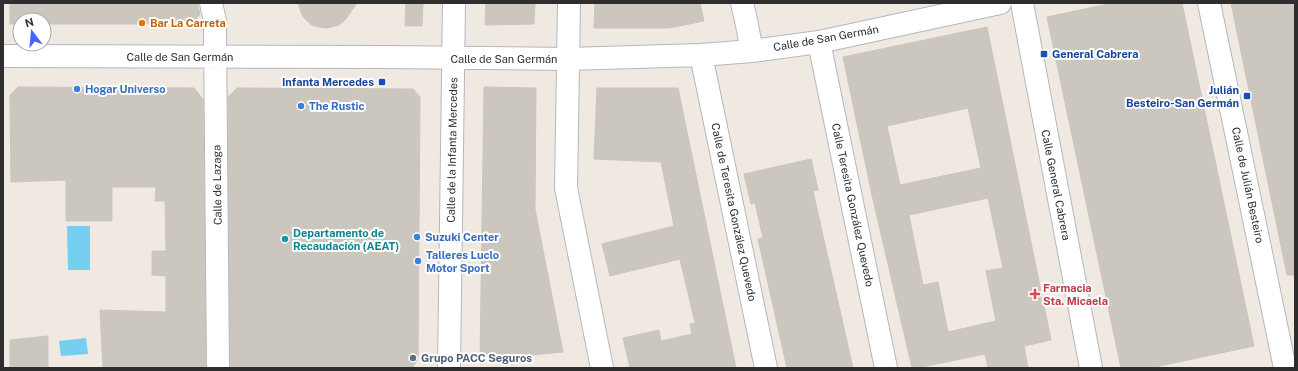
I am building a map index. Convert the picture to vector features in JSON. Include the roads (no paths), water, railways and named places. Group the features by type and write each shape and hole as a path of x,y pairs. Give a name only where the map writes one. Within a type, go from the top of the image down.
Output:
{"street":[{"name":"Calle de Lazaga","path":"211,3 215,21 216,57 218,368"},
{"name":"Calle de la Infanta Mercedes","path":"449,368 454,3"},
{"path":"569,3 566,188 602,368"},
{"path":"742,3 752,51"},
{"name":"Calle de San Germán","path":"3,56 568,59 701,55 752,51 819,42 1000,3"},
{"name":"Calle General Cabrera","path":"1022,3 1091,368"},
{"name":"Calle de Julián Besteiro","path":"1209,3 1285,368"},
{"name":"Calle Teresita González Quevedo","path":"819,42 886,368"},
{"name":"Calle de Teresita González Quevedo","path":"701,55 766,368"}],"water":[{"path":"67,226 90,226 90,270 68,270"},
{"path":"86,338 88,354 61,356 59,341"}],"place":[{"name":"Bar La Carreta","path":"142,23"},
{"name":"General Cabrera","path":"1044,54"},
{"name":"Infanta Mercedes","path":"382,82"},
{"name":"Hogar Universo","path":"77,89"},
{"name":"Julián Besteiro-San Germán","path":"1247,96"},
{"name":"The Rustic","path":"301,106"},
{"name":"Suzuki Center","path":"417,237"},
{"name":"Departamento de Recaudación (AEAT)","path":"285,239"},
{"name":"Talleres Luclo Motor Sport","path":"418,261"},
{"name":"Farmacia Sta. Micaela","path":"1035,294"},
{"name":"Grupo PACC Seguros","path":"413,358"}]}
